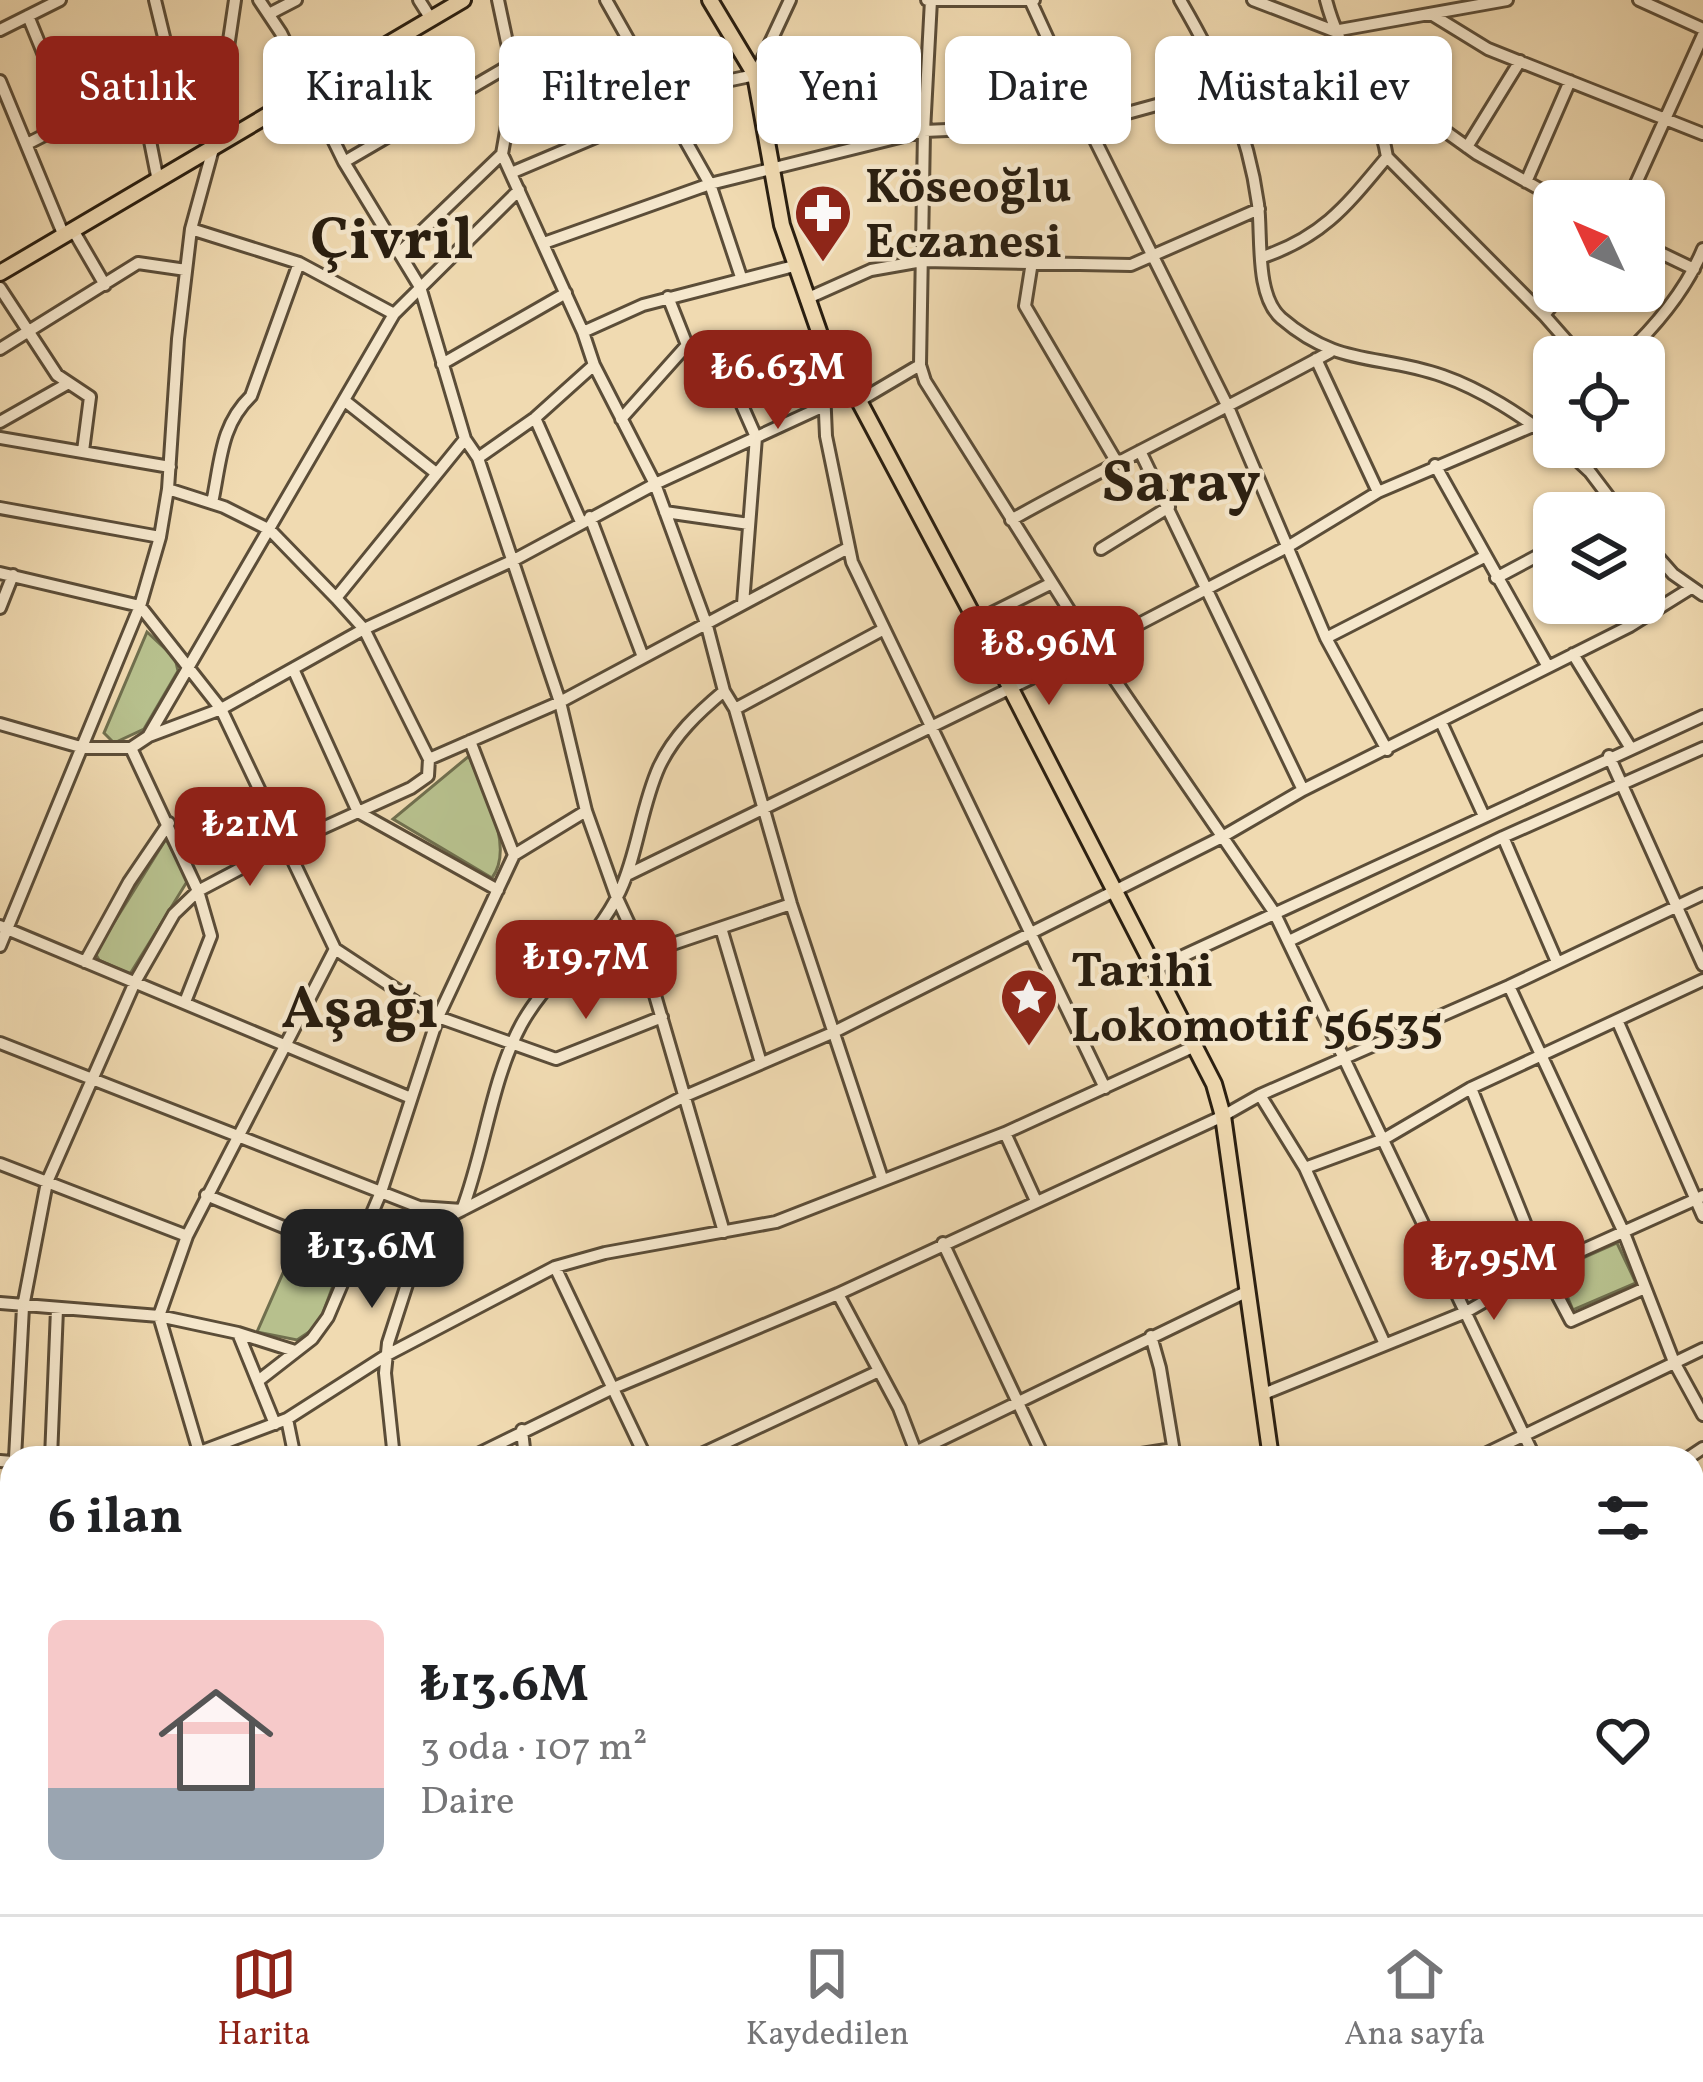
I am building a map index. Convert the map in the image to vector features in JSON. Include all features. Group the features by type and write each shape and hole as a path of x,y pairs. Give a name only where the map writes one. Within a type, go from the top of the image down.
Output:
{"main road":[{"path":"403,36 463,0"},
{"path":"710,0 755,75 770,168 794,266 822,340 976,621 1214,1084 1223,1116 1268,1446"},
{"path":"0,273 263,120"}],"street":[{"path":"0,30 61,0"},
{"path":"155,0 164,36"},
{"path":"227,36 235,0"},
{"path":"260,0 281,36"},
{"path":"269,14 296,0"},
{"path":"419,0 431,19"},
{"path":"498,0 506,36"},
{"path":"606,0 626,36"},
{"path":"733,80 755,75 790,0"},
{"path":"1048,36 1033,1 930,0 920,365 932,394 1093,648 1274,912 1529,1446"},
{"path":"1180,0 1199,36"},
{"path":"1252,0 1334,31 1507,0"},
{"path":"1327,0 1337,36"},
{"path":"1638,180 1703,32 1639,0"},
{"path":"1431,14 1488,49 1703,134"},
{"path":"28,16 36,36"},
{"path":"1467,147 1520,62"},
{"path":"344,162 499,72"},
{"path":"1526,182 1570,81"},
{"path":"0,82 69,233 105,285"},
{"path":"544,243 710,184 924,131 945,130"},
{"path":"1452,136 1533,186"},
{"path":"27,143 36,138"},
{"path":"151,144 158,181"},
{"path":"0,946 3,928 84,748 140,606 160,537 169,489 191,229 214,144"},
{"path":"335,144 420,287 465,439 478,458 560,702 586,811 617,898 644,954 724,1232"},
{"path":"504,144 502,154 584,332 594,365 655,484 707,626 724,691 736,709 790,904 881,1178"},
{"path":"511,173 579,144"},
{"path":"687,144 710,184 741,277"},
{"path":"1097,144 1228,407 1326,638 1387,750"},
{"path":"1247,144 1259,209 1263,283 1272,308 1330,352 1440,375 1533,425"},
{"path":"1385,144 1387,157 1562,336"},
{"path":"399,253 502,154"},
{"path":"1263,257 1292,248 1325,227 1387,157"},
{"path":"149,736 394,314 518,190"},
{"path":"806,299 871,270 922,261 1131,266 1259,209"},
{"path":"191,229 299,263 394,314"},
{"path":"1645,336 1694,269 1703,249"},
{"path":"1665,255 1694,269"},
{"path":"1031,262 1025,306 1116,461"},
{"path":"0,349 138,263 186,270"},
{"path":"212,503 228,426 235,410 251,396 299,263"},
{"path":"584,332 668,297 794,266"},
{"path":"0,288 67,384 90,397 83,451"},
{"path":"442,364 566,293"},
{"path":"668,297 687,345 730,378 756,437 743,604"},
{"path":"822,340 832,473 848,548 1105,1088"},
{"path":"621,419 687,345"},
{"path":"1011,520 1330,352"},
{"path":"1316,359 1378,492"},
{"path":"478,458 535,418 594,365"},
{"path":"1,727 84,748 131,748 149,736 221,709 364,629 824,406 832,393 855,395 920,365"},
{"path":"0,422 67,384"},
{"path":"345,401 436,473"},
{"path":"535,418 643,657"},
{"path":"627,875 1093,648 1288,546 1378,492 1533,425"},
{"path":"0,438 170,467"},
{"path":"336,598 465,439"},
{"path":"1141,451 1303,790"},
{"path":"1435,465 1546,665"},
{"path":"1586,468 1605,492"},
{"path":"15,1446 23,1307 47,1182 135,982 174,914 198,891 428,776 429,759 364,629 270,530 169,489"},
{"path":"1101,549 1169,507"},
{"path":"0,508 160,537"},
{"path":"664,512 748,524"},
{"path":"429,759 560,702 848,548"},
{"path":"1326,638 1484,557"},
{"path":"1496,578 1533,559"},
{"path":"1665,562 1703,596"},
{"path":"0,608 7,574 140,606 221,709 335,949 438,1017 556,1059 662,1017"},
{"path":"976,621 1052,583"},
{"path":"393,1446 387,1355 418,1250 436,1223 682,1097 832,1033 1029,936 1303,790 1630,626 1691,588"},
{"path":"736,709 884,629"},
{"path":"1573,654 1630,747"},
{"path":"294,671 358,812 498,890"},
{"path":"462,1210 511,1045 525,1018 617,898 658,768 686,724 724,691"},
{"path":"1157,968 1703,716"},
{"path":"1441,722 1483,814"},
{"path":"470,741 514,855"},
{"path":"131,748 198,891 211,936 185,1002"},
{"path":"1289,941 1503,837 1703,748"},
{"path":"1609,756 1703,965"},
{"path":"258,1381 325,1323 381,1192 438,1017 514,855 586,811"},
{"path":"85,962 129,881 169,823"},
{"path":"1503,837 1557,962"},
{"path":"492,1446 611,1389 838,1294 1703,894"},
{"path":"644,954 790,904"},
{"path":"3,928 411,1098"},
{"path":"722,928 761,1063"},
{"path":"197,1446 159,1316 206,1195 335,949"},
{"path":"1305,1168 1384,1139 1471,1088 1703,980"},
{"path":"1509,986 1624,1232 1675,1362 1703,1415"},
{"path":"1617,1020 1700,1197 1703,1216"},
{"path":"0,1043 419,1207 462,1210"},
{"path":"221,1446 281,1421 387,1355 555,1267 776,1222 1005,1132 1195,1046"},
{"path":"1471,1088 1543,1268 1571,1322 1646,1288"},
{"path":"1260,1095 1305,1168 1384,1342"},
{"path":"1005,1132 1036,1201"},
{"path":"0,1164 187,1236"},
{"path":"206,1195 354,1256"},
{"path":"1261,1394 1466,1312 1543,1268 1700,1197"},
{"path":"944,1243 1039,1446"},
{"path":"555,1267 640,1446"},
{"path":"934,1446 1246,1292"},
{"path":"838,1294 913,1446"},
{"path":"0,1303 159,1316 295,1351"},
{"path":"51,1446 56,1309"},
{"path":"238,1333 291,1446"},
{"path":"1150,1336 1173,1446"},
{"path":"1504,1446 1703,1348"},
{"path":"719,1446 879,1371"},
{"path":"522,1430 524,1446"}],"green space":[{"path":"147,632 175,658 178,671 144,729 114,743 104,733"},
{"path":"469,756 499,834 498,865 492,878 393,819"},
{"path":"166,839 188,880 130,974 99,960 95,953"},
{"path":"297,1241 343,1259 318,1326 297,1340 257,1332"},
{"path":"1617,1243 1636,1283 1573,1310 1556,1270"}],"place":[{"name":"Köseoğlu Eczanesi","path":"823,264"},
{"name":"Tarihi Lokomotif 56535","path":"1029,1048"}],"district":[{"name":"Çivril","path":"392,237"},
{"name":"Saray","path":"1181,480"},
{"name":"Aşağı","path":"360,1006"}]}
